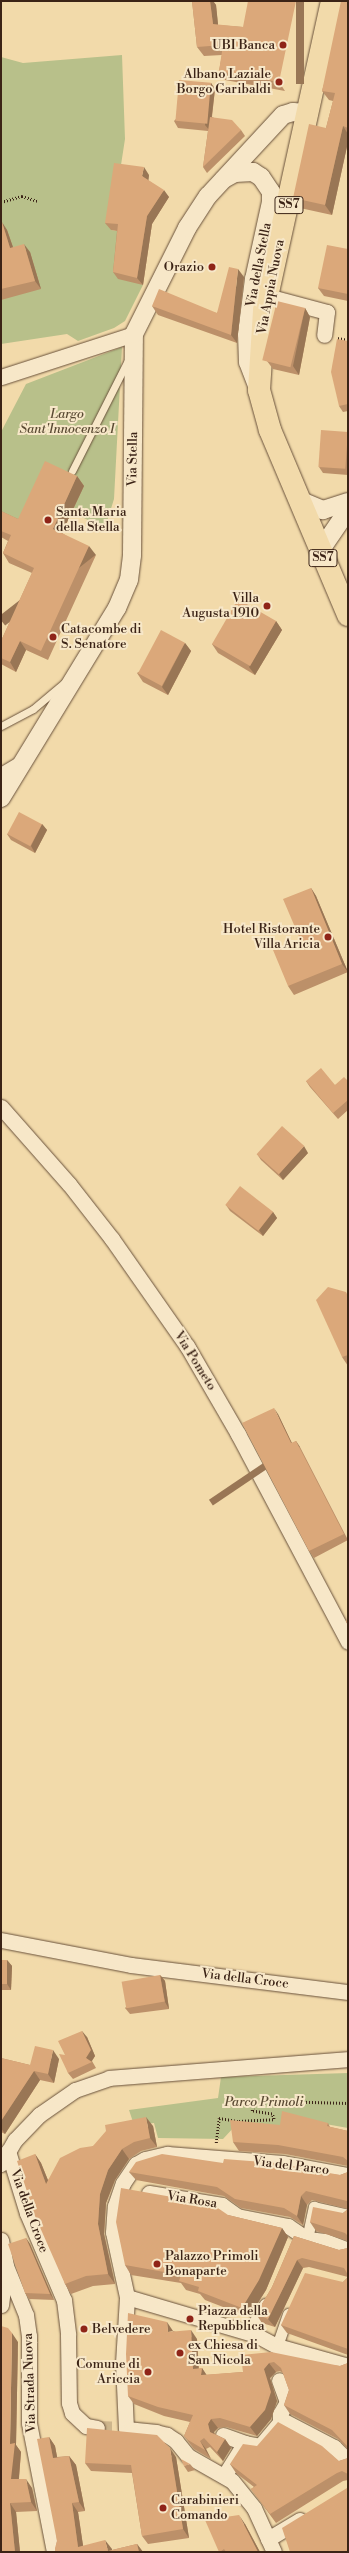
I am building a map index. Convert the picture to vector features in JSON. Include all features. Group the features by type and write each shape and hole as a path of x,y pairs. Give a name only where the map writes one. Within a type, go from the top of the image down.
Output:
{"main road":[{"name":"SS7","path":"309,113 332,1"},
{"name":"Via Appia Nuova","path":"309,113 267,296 260,341 259,390 270,430 320,552 348,615"}],"street":[{"path":"223,180 283,115 293,112 309,113"},
{"name":"Via della Stella","path":"223,180 235,173 253,172 262,177 271,192 271,202 254,279 247,334 248,362 259,390"},
{"name":"Via Stella","path":"1,798 26,760 121,600 130,572 134,342 187,228 208,196 223,180"},
{"path":"267,296 327,312 324,335"},
{"path":"1,377 134,342"},
{"path":"299,500 323,510 348,502"},
{"path":"320,552 348,510"},
{"path":"1,775 26,760"},
{"name":"Via Pometo","path":"1,1107 69,1184 117,1245 187,1346 238,1434 348,1642"},
{"name":"Via della Croce","path":"1,1940 131,1965 348,1992"},
{"name":"Via della Croce","path":"97,2428 86,2426 72,2413 69,2403 68,2335 64,2300 4,2158 25,2129 50,2106 75,2090 109,2078 348,2059"},
{"name":"Via del Parco","path":"224,2476 188,2456 176,2441 167,2436 156,2432 126,2429 122,2363 127,2297 113,2232 115,2206 121,2187 129,2172 145,2159 167,2154 283,2163 348,2175"},
{"name":"Via Rosa","path":"121,2187 222,2205 236,2216 288,2226 299,2239 325,2242 348,2250"},
{"path":"299,2239 314,2207 348,2215"},
{"name":"Via Strada Nuova","path":"1,2240 6,2266 26,2315 29,2336 29,2424 54,2552"},
{"path":"1,2305 6,2266"},
{"path":"248,2332 272,2293"},
{"path":"127,2297 248,2332 277,2346 348,2366"},
{"path":"277,2346 293,2305"},
{"path":"223,2435 245,2443 260,2446 280,2419 287,2402 279,2380"},
{"path":"280,2419 345,2454"},
{"path":"245,2443 224,2476 248,2498 271,2545 316,2510"}],"lane":[{"path":"72,471 134,342"},
{"path":"1,726 33,709 81,669"}],"path":[{"path":"1,202 22,196 37,201"},
{"path":"213,2157 220,2118 239,2121 274,2119 272,2114 252,2111 253,2105 276,2101 348,2103"}],"green space":[{"path":"122,55 125,139 111,230 123,232 143,285 125,321 114,328 78,341 67,334 1,344 1,57 23,63"},
{"name":"Largo Sant'Innocenzo I","path":"122,347 114,499 105,528 71,512 25,528 1,529 1,432 26,384"},
{"name":"Parco Primoli","path":"348,2073 348,2128 286,2117 284,2129 235,2126 223,2139 158,2138 154,2123 134,2125 129,2110 218,2098 221,2077"}],"building":[{"path":"192,1 210,1 213,24 243,27 248,1 296,1 279,82 219,71 223,45 197,47"},
{"path":"341,1 348,1 348,128 343,126 325,205 293,198 309,124 326,128 335,93 322,91"},
{"path":"179,80 211,83 207,124 175,121"},
{"path":"210,117 232,120 241,130 203,167"},
{"path":"114,163 144,167 142,176 164,190 147,216 137,278 113,272 118,224 105,223"},
{"path":"1,222 10,248 24,244 35,281 1,289"},
{"path":"327,245 348,249 348,294 318,288"},
{"path":"229,267 238,269 231,335 152,306 159,289 217,313"},
{"path":"277,301 305,308 290,367 262,360"},
{"path":"337,339 348,341 348,404 339,406 331,372"},
{"path":"321,430 348,432 345,469 318,467"},
{"path":"45,461 77,476 53,529 89,546 41,651 20,641 10,662 1,658 1,641 34,568 3,553 11,535 1,531 1,511 18,519"},
{"path":"238,599 276,621 250,666 212,644"},
{"path":"161,630 185,643 162,686 138,673"},
{"path":"19,812 42,824 30,846 7,834"},
{"path":"311,888 342,964 288,986 273,950 300,939 283,899"},
{"path":"321,1068 335,1085 344,1077 348,1081 348,1100 333,1113 306,1081"},
{"path":"282,1126 304,1146 279,1174 257,1154"},
{"path":"240,1186 273,1212 258,1231 225,1205"},
{"path":"328,1287 346,1292 348,1296 348,1355 342,1357 316,1300"},
{"path":"274,1408 291,1443 296,1441 344,1534 309,1551 242,1423"},
{"path":"1,1960 7,1960 7,1984 1,1984"},
{"path":"160,1975 165,2002 126,2008 122,1982"},
{"path":"82,2031 91,2050 86,2058 92,2062 68,2073 59,2054 65,2055 58,2041"},
{"path":"35,2046 53,2050 48,2074 34,2071 1,2121 1,2058 30,2065"},
{"path":"282,2111 328,2123 327,2126 348,2131 348,2161 343,2157 278,2145 233,2142 230,2120 280,2125"},
{"path":"146,2117 150,2138 134,2142 122,2149 108,2170 100,2194 98,2224 108,2274 86,2276 65,2284 35,2216 17,2161 35,2154 46,2184 60,2158 80,2148 93,2146 106,2131 105,2125"},
{"path":"162,2154 223,2163 224,2159 276,2163 340,2175 348,2172 348,2206 347,2201 306,2191 301,2196 297,2216 284,2208 235,2199 217,2187 129,2172 136,2162"},
{"path":"121,2188 212,2204 228,2215 282,2228 259,2280 242,2308 198,2291 199,2287 179,2281 181,2275 125,2265 116,2222"},
{"path":"313,2207 343,2213 348,2209 348,2236 345,2233 310,2222"},
{"path":"294,2236 339,2250 348,2248 348,2275 344,2268 302,2258 297,2260 268,2319 256,2314 272,2287"},
{"path":"26,2238 50,2294 25,2293 8,2244"},
{"path":"305,2273 343,2282 348,2277 348,2349 281,2325"},
{"path":"128,2313 167,2322 168,2332 191,2330 193,2369 202,2368 201,2375 243,2372 242,2355 271,2352 340,2366 348,2363 348,2447 332,2430 284,2405 289,2390 281,2368 274,2362 269,2363 264,2369 271,2392 265,2410 250,2427 220,2418 211,2419 208,2424 210,2432 225,2439 217,2452 204,2438 200,2441 205,2450 188,2440 184,2436 193,2415 158,2407 128,2396 126,2354"},
{"path":"1,2326 8,2328 12,2333 10,2444 15,2443 11,2479 26,2479 31,2502 10,2503 15,2552 1,2552"},
{"path":"278,2422 322,2446 339,2461 348,2458 348,2474 342,2471 337,2473 270,2514 251,2489 257,2485 230,2464 243,2444 257,2446"},
{"path":"87,2428 157,2435 170,2448 183,2529 142,2536 131,2465 85,2463"},
{"path":"49,2437 53,2458 69,2456 79,2502 72,2503 78,2547 105,2540 108,2551 137,2544 139,2552 55,2552 57,2541 37,2439"},
{"path":"181,2459 190,2464 184,2466"},
{"path":"348,2485 348,2552 290,2552 282,2528 347,2488"},
{"path":"239,2515 258,2552 226,2552 224,2549 219,2552 205,2520"}],"tunnel":[{"path":"97,2428 126,2429"}],"place":[{"name":"UBI Banca","path":"283,45"},
{"name":"Albano Laziale Borgo Garibaldi","path":"279,82"},
{"name":"Orazio","path":"212,267"},
{"name":"Santa Maria della Stella","path":"48,520"},
{"name":"Villa Augusta 1910","path":"267,606"},
{"name":"Catacombe di S. Senatore","path":"53,637"},
{"name":"Hotel Ristorante Villa Aricia","path":"328,937"},
{"name":"Palazzo Primoli Bonaparte","path":"157,2264"},
{"name":"Piazza della Repubblica","path":"190,2319"},
{"name":"Belvedere","path":"84,2329"},
{"name":"ex Chiesa di San Nicola","path":"180,2353"},
{"name":"Comune di Ariccia","path":"148,2372"},
{"name":"Carabinieri Comando","path":"163,2508"}]}
